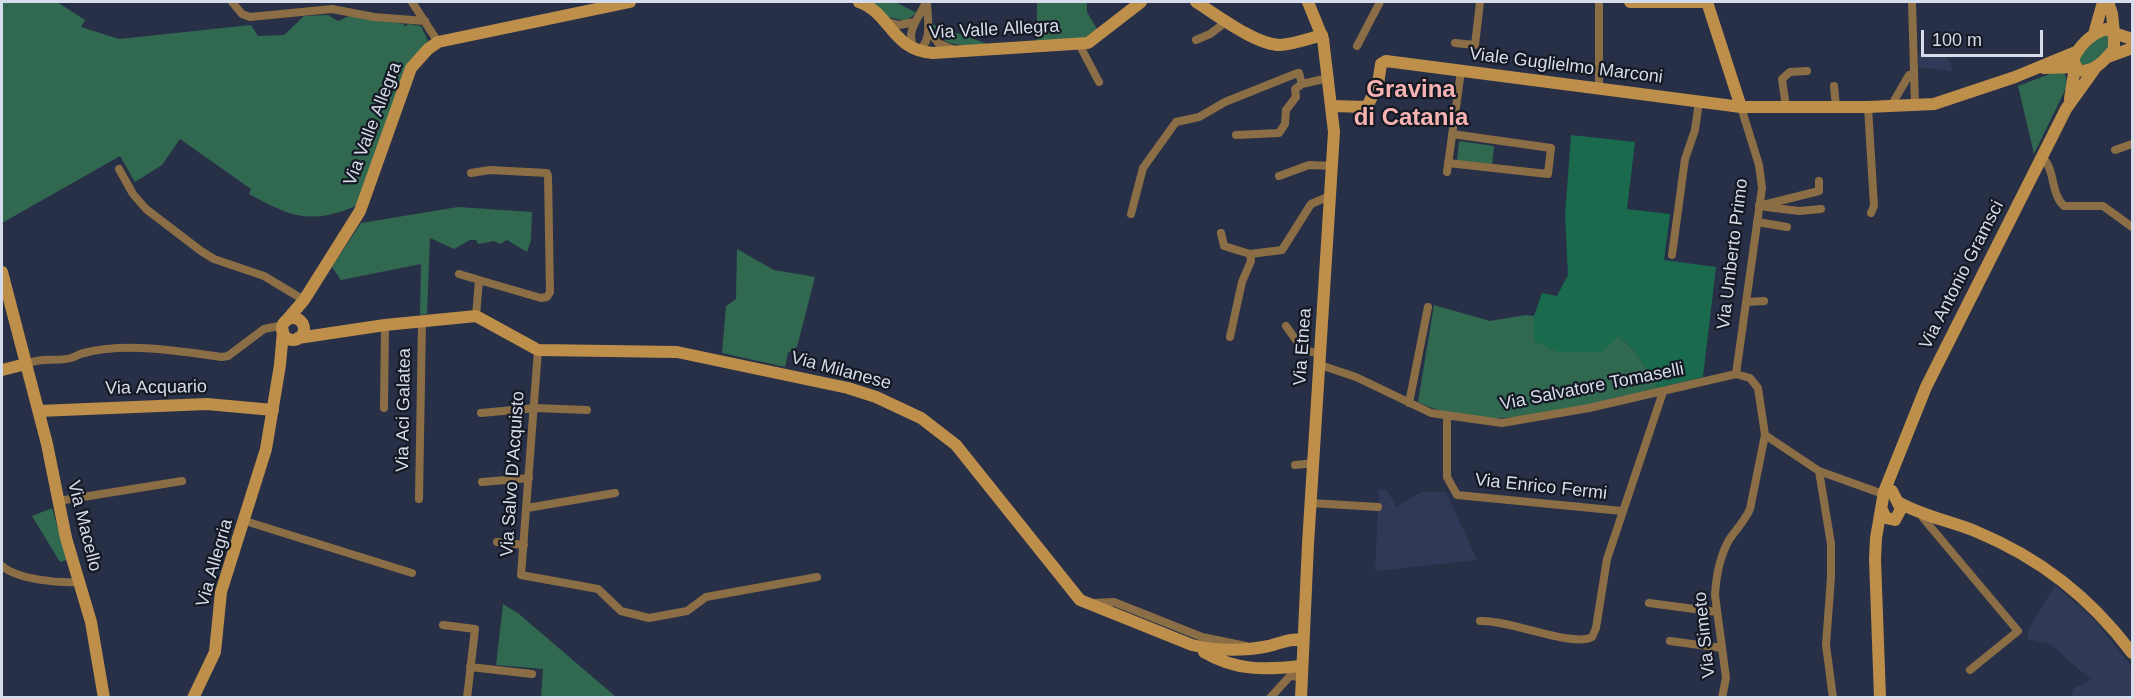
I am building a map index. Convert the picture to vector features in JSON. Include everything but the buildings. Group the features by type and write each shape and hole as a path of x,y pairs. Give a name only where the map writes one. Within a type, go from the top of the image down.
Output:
{"main road":[{"path":"438,42 594,5 630,2"},
{"name":"Via Valle Allegra","path":"859,2 865,4 896,38 916,51 964,52 1079,44"},
{"path":"1121,2 1124,6 1121,17"},
{"path":"1079,44 1095,39 1141,2"},
{"path":"1196,2 1226,22 1269,44 1290,44 1322,35"},
{"name":"Via Etnea","path":"1301,698 1294,672 1302,640 1333,166 1332,106 1322,35 1308,2"},
{"path":"1630,2 1702,2"},
{"name":"Via Umberto Primo","path":"1707,2 1741,107"},
{"path":"2066,109 2096,67 2116,44 2120,32 2106,2"},
{"path":"2066,109 2073,89 2075,67 2073,61 2078,51 2094,34 2106,2"},
{"path":"2094,34 2106,29 2120,32"},
{"name":"Via Valle Allegra","path":"284,325 304,300 360,211 411,68 428,49 438,42"},
{"path":"2106,58 2133,48"},
{"path":"2040,68 2078,51"},
{"name":"Viale Guglielmo Marconi","path":"1332,106 1367,107 1377,84 1381,64 1386,61 1741,107 1915,106 1958,98 2040,68"},
{"path":"2040,68 2075,67 2082,71 2096,67"},
{"name":"Via Antonio Gramsci","path":"1890,495 1895,460 1926,387 2066,109"},
{"name":"Via Macello","path":"2,272 39,411 58,501 91,622 104,698"},
{"path":"280,365 300,332 304,300"},
{"path":"300,332 294,318 284,325 287,338 300,332 320,334 476,316"},
{"name":"Via Milanese","path":"476,316 538,350 677,352 848,388 901,407 921,418 956,445 1073,594 1088,604 1192,645 1218,650 1255,647 1288,639 1302,640"},
{"name":"Via Allegria","path":"193,698 212,661 221,591 260,470 273,410 284,325"},
{"path":"2,370 26,364"},
{"name":"Via Acquario","path":"39,411 207,404 273,410"},
{"path":"1880,698 1875,558 1876,538 1882,510 1890,495"},
{"path":"1875,558 1882,537 1901,509 1890,495"},
{"path":"1890,495 1938,519 1993,538 2055,574 2103,616 2133,653"},
{"path":"1882,510 1886,518 1938,519"},
{"path":"1192,645 1243,668 1294,672"}],"street":[{"path":"232,2 242,14 250,17 332,9 374,17 425,21"},
{"path":"412,2 438,42"},
{"path":"927,2 926,42 916,51 910,34 927,2"},
{"path":"1357,46 1380,2"},
{"path":"1455,43 1475,45 1480,2"},
{"path":"1599,2 1599,88"},
{"path":"1912,2 1915,106"},
{"path":"882,21 899,25 915,22"},
{"path":"1196,40 1226,22"},
{"path":"927,27 938,43 964,52"},
{"path":"1079,44 1099,82"},
{"path":"1452,134 1551,148 1548,174 1447,168 1461,71"},
{"path":"1786,107 1782,79 1790,72 1807,71"},
{"path":"1131,214 1143,168 1176,122 1199,117 1225,102 1295,74 1299,73 1302,84"},
{"path":"1891,106 1909,75 1914,75"},
{"path":"1236,135 1279,133 1285,124 1286,110 1296,97 1295,88 1328,78"},
{"path":"1834,86 1836,107"},
{"path":"1672,255 1685,159 1695,130 1699,101"},
{"name":"Via Umberto Primo","path":"1736,374 1760,206 1762,176 1741,107"},
{"path":"1868,107 1874,206 1870,213"},
{"path":"2115,150 2133,144"},
{"path":"2042,157 2048,163 2059,201 2064,206 2103,206 2133,227"},
{"path":"1279,176 1310,165 1333,166"},
{"path":"119,169 133,194 146,209 201,251 214,259 264,276 304,300"},
{"path":"459,274 541,298 547,297 548,176 546,173 490,170 471,173"},
{"path":"1760,206 1819,191 1819,181"},
{"path":"1221,233 1224,246 1250,254 1282,250 1311,204 1332,195"},
{"path":"1760,206 1799,211 1821,209"},
{"path":"1757,222 1787,227"},
{"path":"1230,337 1242,282 1251,261 1250,254"},
{"path":"476,316 479,280"},
{"path":"1746,302 1764,301"},
{"path":"1409,403 1428,307"},
{"name":"Via Aci Galatea","path":"418,499 422,321"},
{"path":"26,364 35,360 70,359 82,353 117,348 171,350 222,357 237,350 264,329 284,325"},
{"path":"384,408 385,325"},
{"name":"Via Salvatore Tomaselli","path":"1286,326 1303,350 1431,413 1502,423 1589,408 1736,374"},
{"name":"Via Salvo D'Acquisto","path":"538,350 521,575 598,589 621,611 640,618 687,611 706,597 817,577"},
{"name":"Via Simeto","path":"1722,698 1726,678 1715,596 1727,544 1750,509 1765,435 1758,388 1749,378 1736,374"},
{"path":"1480,621 1495,620 1577,640 1592,637 1596,627 1607,559 1663,392"},
{"path":"481,413 534,408 587,410"},
{"name":"Via Enrico Fermi","path":"1447,416 1447,477 1457,495 1622,512"},
{"path":"1765,435 1819,471 1890,495"},
{"path":"1295,465 1314,463"},
{"path":"1819,471 1831,544 1826,645 1833,698"},
{"path":"482,482 529,478"},
{"path":"58,501 182,481"},
{"path":"527,508 615,493"},
{"path":"1311,503 1378,507"},
{"path":"1923,518 2018,631 1970,670"},
{"path":"245,521 412,573"},
{"path":"497,542 524,545"},
{"path":"2,566 14,573 45,580 79,582"},
{"path":"1088,604 1114,602 1202,637 1255,647"},
{"path":"1649,603 1717,612"},
{"path":"443,625 475,629 467,698"},
{"path":"1670,641 1722,648"},
{"path":"470,667 532,674"},
{"path":"1270,698 1294,672"}],"shaded area":[{"path":"1919,53 1941,54 1947,57 1953,71 1917,67"},
{"path":"1379,489 1387,490 1396,507 1421,492 1446,492 1477,560 1375,571"},
{"path":"2055,585 2094,619 2128,662 2132,668 2132,697 2071,697 2073,689 2091,680 2050,644 2028,639 2028,630"}],"green space":[{"path":"2,2 57,2 85,20 81,27 119,39 251,25 258,36 284,35 304,16 328,15 338,21 349,16 404,24 404,27 408,24 421,26 428,41 408,62 356,206 340,212 313,217 289,213 249,194 251,189 180,139 162,165 135,182 120,156 2,223"},
{"path":"872,2 895,2 917,13 905,21 888,17"},
{"path":"1037,2 1087,2 1087,12 1097,29 1084,38 1037,41"},
{"path":"931,24 986,44 953,44 940,38"},
{"path":"2101,35 2108,35 2110,46 2090,65 2079,64 2079,55"},
{"path":"2055,72 2064,72 2068,84 2034,154 2018,86"},
{"path":"1571,135 1635,142 1627,209 1670,214 1664,260 1716,267 1703,377 1658,388 1637,354 1619,336 1601,352 1558,352 1534,341 1534,316 1542,293 1557,296 1568,275 1565,215"},
{"path":"1459,141 1494,146 1492,166 1457,162"},
{"path":"458,207 532,212 531,240 527,252 507,240 500,244 494,241 478,244 476,240 470,240 454,249 430,238 427,314 420,315 421,264 341,280 332,267 361,223"},
{"path":"737,249 774,270 815,277 797,347 788,353 785,367 722,353 726,306 736,299"},
{"path":"1434,305 1490,321 1526,315 1534,316 1534,341 1619,336 1637,354 1658,388 1569,410 1506,418 1475,417 1445,412 1418,402"},
{"path":"52,508 67,560 60,562 32,516"},
{"path":"503,604 519,614 616,697 541,697 543,669 496,665"}],"district":[{"name":"Gravina di Catania","path":"1411,104"}]}
